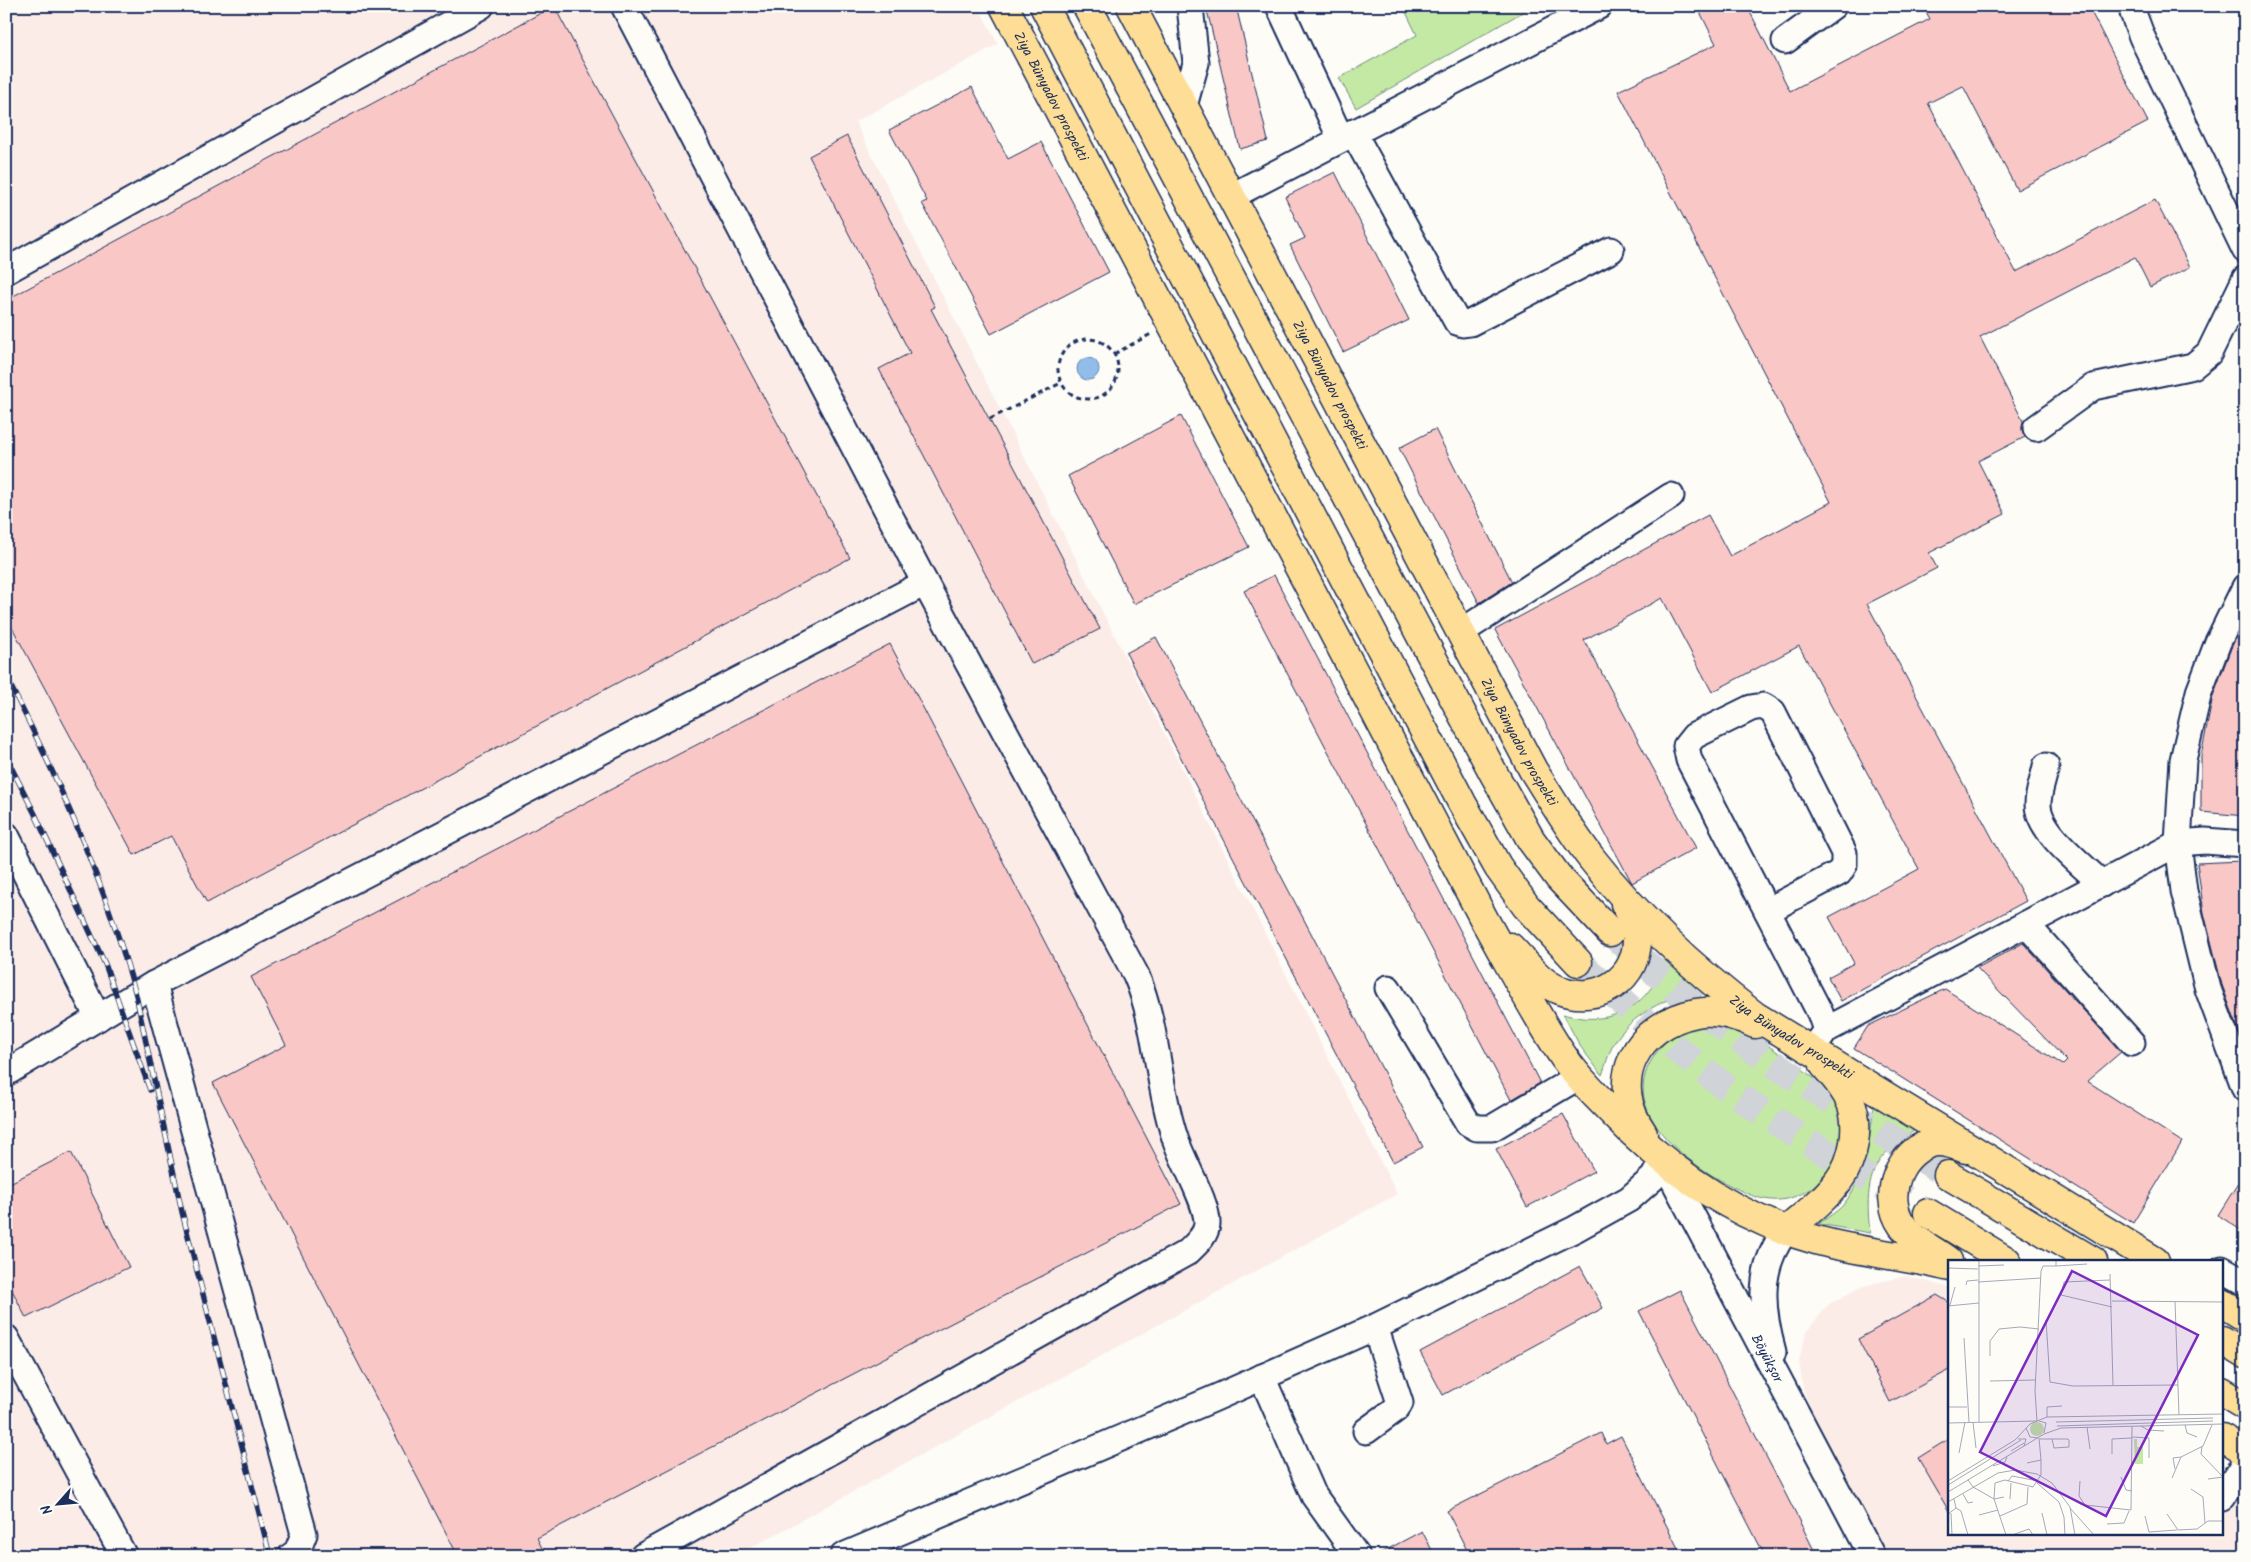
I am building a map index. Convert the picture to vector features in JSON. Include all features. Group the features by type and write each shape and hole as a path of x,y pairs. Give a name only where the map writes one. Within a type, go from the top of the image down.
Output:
{"main road":[{"name":"Ziya Bünyadov prospekti","path":"1004,6 1169,324 1485,921 1541,1022 1578,1077 1634,1135 1663,1160 1727,1203 1786,1231 1817,1241 1948,1267"},
{"path":"1044,6 1498,867 1526,906 1578,962"},
{"path":"1087,6 1498,783 1531,840 1559,878 1610,932"},
{"name":"Ziya Bünyadov prospekti","path":"1131,6 1533,770 1575,835 1612,884 1732,998 1811,1052 1991,1159 2153,1260"},
{"path":"1485,921 1543,980 1558,989 1573,994 1588,996 1599,993 1615,984 1624,974 1637,948 1638,933 1632,915 1612,884"},
{"path":"1663,1160 1637,1124 1628,1107 1626,1089 1630,1062 1648,1037 1676,1020 1696,1013 1712,1012 1730,1014 1751,1022 1811,1052 1833,1075 1851,1103 1855,1128 1854,1144 1847,1167 1830,1192 1786,1231"},
{"path":"1948,1261 1916,1239 1902,1225 1895,1210 1893,1195 1896,1177 1913,1153 1938,1142 1952,1144 1991,1159"},
{"path":"1948,1175 2091,1260"},
{"path":"1928,1213 2005,1260"},
{"path":"2224,1304 2245,1317"},
{"path":"2224,1341 2245,1354"},
{"path":"2224,1393 2245,1406"},
{"path":"2224,1439 2245,1452"}],"street":[{"path":"6,271 481,6"},
{"path":"624,6 924,583 1136,975 1145,996 1169,1119 1203,1206 1207,1224 1202,1239 1188,1252 643,1556"},
{"path":"1184,106 1196,63 1190,6"},
{"path":"1279,6 1347,135 1457,322 1470,323 1611,250"},
{"path":"1232,196 1599,6"},
{"path":"1785,40 1833,6"},
{"path":"2133,6 2133,13 2142,37 2245,250"},
{"path":"2036,428 2093,387 2193,366 2209,353 2245,279"},
{"path":"1461,632 1672,496"},
{"path":"6,1073 154,984 924,583"},
{"path":"2245,587 2218,642 2199,692 2183,760 2178,843 2184,891 2208,989 2245,1089"},
{"path":"1767,911 1839,873 1844,865 1844,853 1778,721 1773,712 1763,706 1751,708 1694,736 1686,746 1689,760 1767,911 1820,1013 1826,1030"},
{"path":"2046,766 2038,804 2042,818 2053,836 2102,884"},
{"path":"6,835 98,1018"},
{"path":"1811,1052 1826,1030 2178,843 2205,841 2245,844"},
{"path":"2026,924 2132,1043"},
{"path":"154,984 304,1534 297,1552 291,1556"},
{"path":"1388,988 1468,1122 1477,1128 1492,1128 1578,1077"},
{"path":"844,1556 1375,1327 1575,1229 1629,1199 1653,1178 1663,1160"},
{"name":"Böyükşor","path":"1663,1160 1872,1556"},
{"path":"1784,1391 1771,1347 1764,1293 1768,1260 1775,1244 1786,1231"},
{"path":"2224,1270 2245,1282"},
{"path":"1366,1431 1396,1409 1400,1403 1375,1327"},
{"path":"6,1338 124,1556"},
{"path":"1262,1377 1314,1496 1357,1556"},
{"path":"2224,1495 2245,1462"}],"path":[{"path":"1114,354 1169,324"},
{"path":"1090,338 1108,346 1114,354 1118,374 1115,383 1100,397 1081,399 1071,395 1061,383 1057,370 1058,360 1070,344 1090,338"},
{"path":"990,419 1061,383"}],"shaded area":[{"path":"6,6 978,6 998,44 855,122 1397,1194 736,1556 6,1556"},
{"path":"1906,1276 1948,1287 1948,1534 2224,1534 2224,1464 2245,1478 2245,1556 1886,1556 1815,1423 1803,1389 1799,1361 1806,1332 1829,1304 1863,1286"}],"green space":[{"path":"1403,6 1533,6 1356,108 1339,78 1417,35"},
{"path":"1665,955 1699,987 1662,1002 1630,1024 1613,1045 1602,1075 1580,1046 1563,1014 1581,1018 1598,1018 1614,1015 1628,1009 1641,1000 1651,987 1659,973"},
{"path":"1696,1024 1723,1024 1752,1036 1804,1070 1829,1094 1838,1108 1843,1123 1843,1140 1838,1157 1832,1168 1810,1189 1798,1196 1781,1200 1765,1199 1738,1190 1688,1159 1660,1131 1650,1115 1644,1097 1644,1080 1651,1061 1660,1048 1682,1030"},
{"path":"1874,1106 1915,1130 1890,1149 1875,1169 1871,1179 1868,1201 1870,1233 1819,1224 1843,1205 1857,1183 1865,1158"}],"water":[{"path":"1088,358 1096,361 1099,369 1096,377 1088,380 1080,377 1077,369 1080,361"}],"building":[{"path":"554,6 850,558 207,903 171,836 134,855 6,616 6,300"},
{"path":"1206,6 1236,6 1268,141 1240,149"},
{"path":"1697,6 1747,6 1790,91 1930,19 1923,6 2088,6 2148,122 2017,190 1963,86 1928,103 2016,272 2155,200 2190,267 2150,287 2135,257 1980,337 2023,421 2022,430 2025,437 1978,461 2005,514 1929,553 1937,568 1867,604 2026,901 1841,1001 1828,977 1854,963 1829,917 1919,869 1799,646 1712,692 1662,598 1584,640 1696,848 1632,883 1495,630 1708,515 1730,556 1831,502 1618,91 1716,44"},
{"path":"972,87 1008,159 1041,142 1109,272 991,334 922,203 927,201 889,130"},
{"path":"847,136 935,307 931,309 1100,629 1032,664 879,369 910,353 809,156"},
{"path":"1335,172 1409,320 1343,352 1290,245 1305,238 1285,197"},
{"path":"1181,416 1249,547 1134,604 1068,476"},
{"path":"1435,429 1512,582 1479,603 1399,448"},
{"path":"1274,575 1540,1083 1511,1100 1244,591"},
{"path":"2245,620 2245,816 2201,812 2201,756 2213,696 2231,648"},
{"path":"1156,637 1423,1147 1393,1162 1126,653"},
{"path":"890,644 1181,1204 537,1538 546,1556 458,1556 213,1083 286,1045 251,977"},
{"path":"2242,861 2245,893 2245,1047 2222,985 2204,913 2197,863"},
{"path":"2023,943 2121,1052 2087,1081 2182,1142 2133,1223 1854,1048 1868,1026 1945,989 2063,1065 2067,1061 1977,968"},
{"path":"1563,1114 1594,1171 1527,1207 1496,1149"},
{"path":"71,1152 129,1267 26,1318 6,1278 6,1185"},
{"path":"2245,1172 2245,1233 2218,1215"},
{"path":"1580,1266 1603,1308 1443,1395 1420,1352"},
{"path":"1680,1290 1817,1556 1765,1556 1748,1523 1639,1311"},
{"path":"1937,1295 1948,1302 1948,1371 1890,1402 1858,1339"},
{"path":"1601,1433 1606,1444 1621,1436 1682,1556 1470,1556 1447,1511"},
{"path":"1948,1439 1948,1510 1918,1458"},
{"path":"1422,1531 1435,1556 1375,1556"}],"tunnel":[{"path":"1610,932 1685,998 1765,1058 1948,1175"},
{"path":"1578,962 1678,1050 1741,1098 1810,1143 1928,1213"}],"railway":[{"path":"6,677 62,793 95,873 124,954 136,995 182,1212 270,1556"},
{"path":"6,757 35,814 105,964 150,1090"}]}
